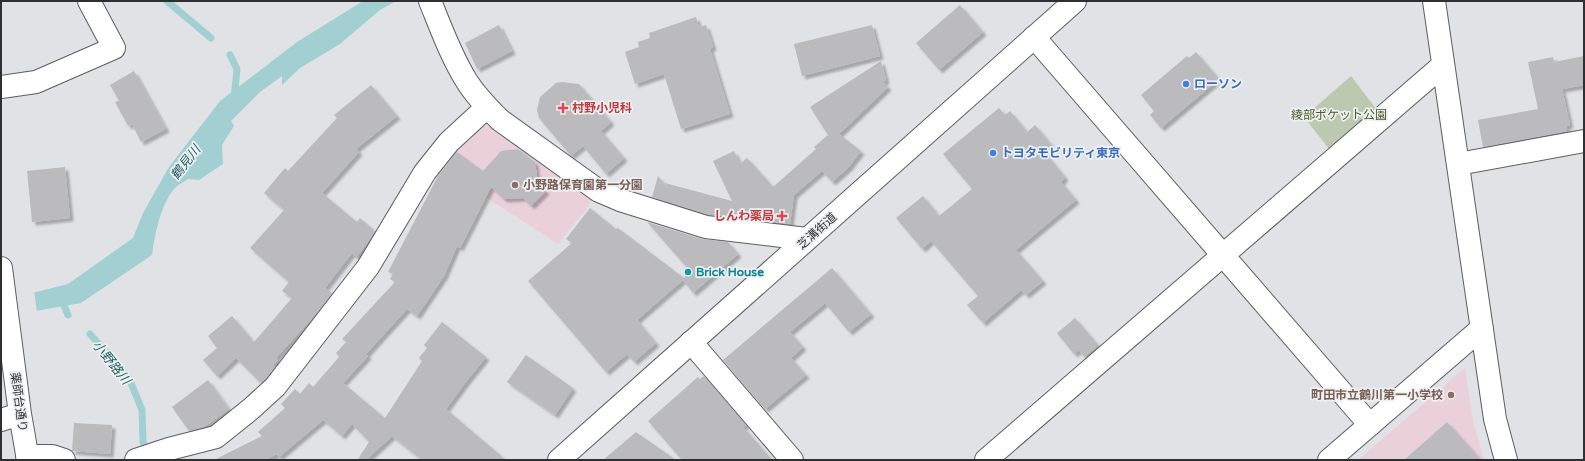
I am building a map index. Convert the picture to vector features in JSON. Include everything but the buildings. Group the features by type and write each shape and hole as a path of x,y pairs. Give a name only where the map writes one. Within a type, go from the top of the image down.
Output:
{"street":[{"path":"1,87 36,82 114,48 89,1"},
{"path":"430,1 452,54 466,81 487,106 500,120 599,191 620,200 706,227 807,239"},
{"name":"芝溝街道","path":"559,460 1075,1"},
{"path":"1434,1 1495,419 1506,460"},
{"path":"1034,37 1370,425"},
{"path":"986,460 1443,66"},
{"path":"139,459 169,449 216,437 275,387 368,267 425,172 449,142 487,106"},
{"path":"1458,164 1584,141"},
{"name":"薬師台通り","path":"1,268 11,343 10,417 27,458"},
{"path":"1329,460 1482,328"},
{"path":"691,342 792,460"},
{"path":"27,458 52,456 64,460"}],"shaded area":[{"name":"小野路保育園第一分園","path":"478,125 495,128 592,199 585,211 558,244 487,198 484,199 434,171"},
{"name":"町田市立鶴川第一小学校","path":"1465,368 1473,421 1484,460 1358,460"}],"green space":[{"name":"綾部ポケット公園","path":"1351,76 1377,110 1330,150 1304,117"}],"water":[{"name":"鶴見川","path":"363,1 396,1 380,10 340,44 300,68 282,85 282,76 260,92 231,121 234,126 222,145 223,164 199,180 188,179 178,185 168,197 161,213 152,255 81,303 1,317 1,301 68,284 133,238 143,213 169,167 220,101 297,42"}],"pier":[{"path":"34,290 37,313 1,319 1,298"}],"waterway":[{"path":"167,1 211,38"},
{"path":"230,55 237,69 234,99"},
{"name":"小野路川","path":"62,300 68,315"},
{"name":"小野路川","path":"90,334 129,378 142,410 143,442 148,454"}],"place":[{"name":"ローソン","path":"1186,84"},
{"name":"村野小児科","path":"563,108"},
{"name":"トヨタモビリティ東京","path":"993,153"},
{"name":"小野路保育園第一分園","path":"515,185"},
{"name":"しんわ薬局","path":"782,216"},
{"name":"Brick House","path":"688,272"},
{"name":"町田市立鶴川第一小学校","path":"1451,395"}]}
